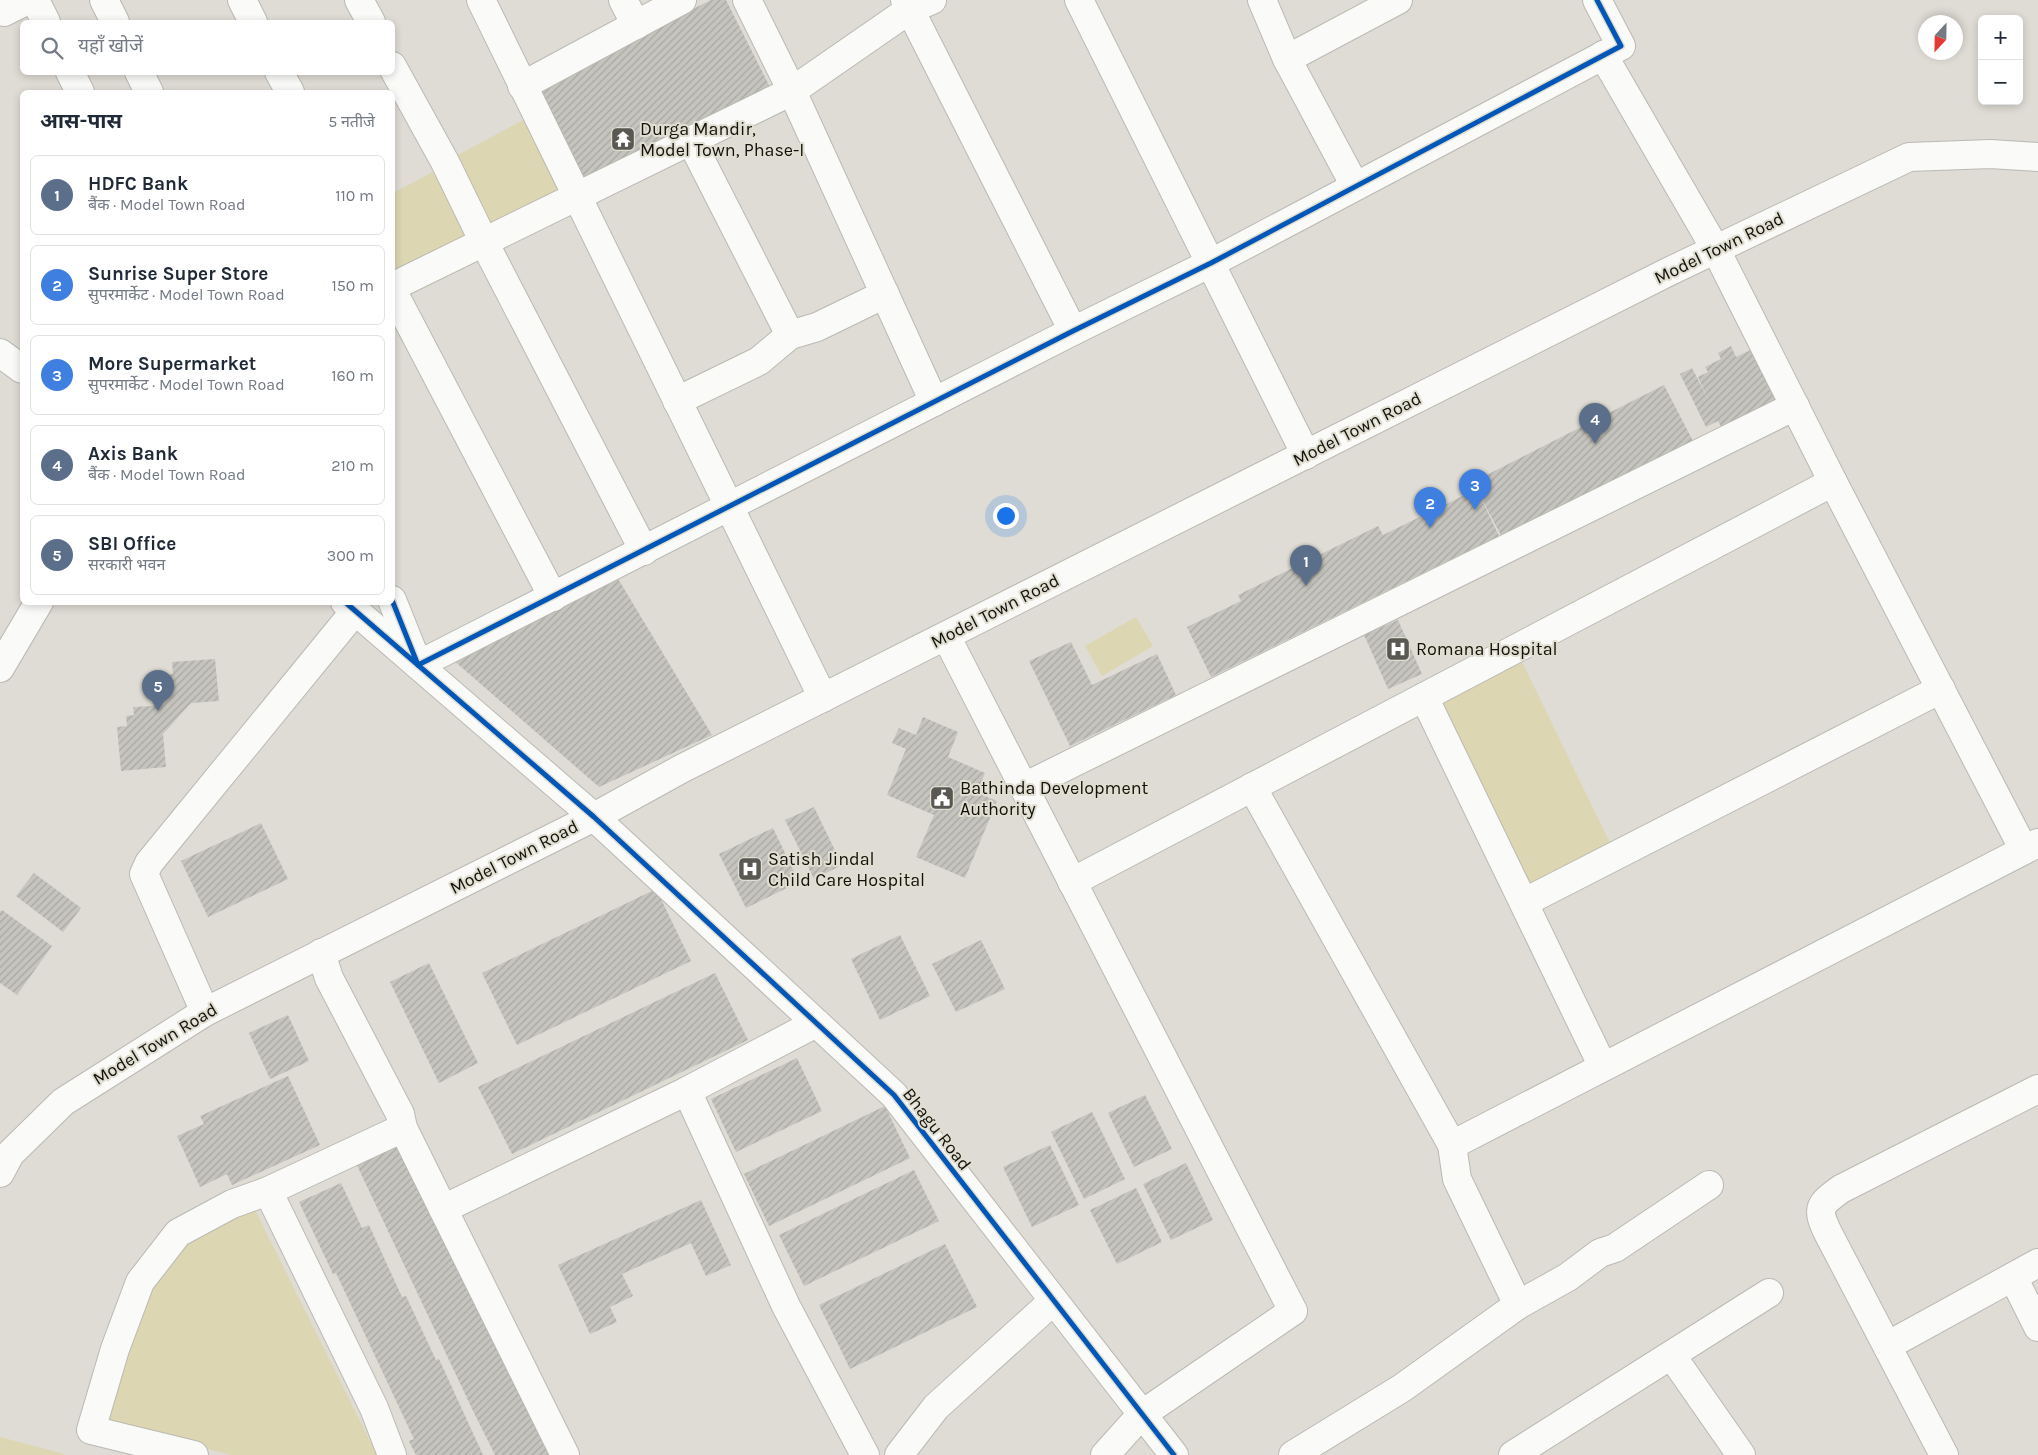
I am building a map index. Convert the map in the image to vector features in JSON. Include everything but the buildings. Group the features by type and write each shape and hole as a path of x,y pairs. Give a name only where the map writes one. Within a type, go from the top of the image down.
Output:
{"street":[{"path":"0,11 4,12 28,0"},
{"path":"35,0 45,20"},
{"path":"104,0 114,20"},
{"path":"242,0 252,20"},
{"path":"360,0 370,20"},
{"path":"481,0 823,698"},
{"path":"623,0 636,25"},
{"path":"522,86 682,0"},
{"path":"747,0 792,91 934,402"},
{"path":"1079,0 1306,455"},
{"path":"1262,0 1287,59 1355,186"},
{"path":"1287,59 1398,0"},
{"path":"394,605 418,665 1074,330 1211,263 1622,46 1597,0"},
{"path":"395,287 792,91 915,3 1074,330"},
{"path":"1452,1145 2031,847 1941,689 1716,250 1603,55"},
{"path":"395,71 445,162 484,242 644,551"},
{"path":"72,75 79,90"},
{"path":"140,75 148,90"},
{"path":"281,75 289,90"},
{"path":"691,141 790,335"},
{"name":"Model Town Road","path":"0,1173 10,1154 63,1102 205,1012 594,816 681,769 1716,250 1909,157 1990,154 2038,157"},
{"path":"677,400 759,360 790,335 817,327 885,294"},
{"path":"395,295 553,596"},
{"path":"0,353 20,368"},
{"path":"1024,787 1795,406"},
{"path":"1072,882 1834,482"},
{"path":"0,668 37,605"},
{"path":"205,1012 144,874 149,863 350,607"},
{"name":"Bhagu Road","path":"350,607 594,816 894,1095 1174,1455"},
{"path":"946,636 1293,1310 1142,1415 1105,1455"},
{"path":"1525,902 1941,689"},
{"path":"1424,697 1525,902 1603,1067"},
{"path":"1252,787 1452,1145 1458,1179 1518,1305"},
{"path":"322,953 329,978 400,1114 403,1128 566,1455"},
{"path":"443,1209 688,1091 816,1023"},
{"path":"1944,1455 1828,1233 1821,1218 1820,1208 1826,1200 1841,1189 2038,1089"},
{"path":"688,1091 786,1306 865,1455"},
{"path":"194,1455 91,1430 115,1350 140,1282 178,1234 232,1204 268,1191 403,1128"},
{"path":"1293,1455 1402,1388 1518,1305 1568,1277 1600,1253 1615,1248 1709,1185"},
{"path":"268,1191 374,1408 392,1455"},
{"path":"1887,1346 2038,1263"},
{"path":"2014,1277 2038,1327"},
{"path":"1513,1455 1769,1293"},
{"path":"899,1455 936,1408 1053,1301"},
{"path":"1672,1356 1741,1455"}],"shaded area":[{"path":"536,113 581,195 484,242 445,162"},
{"path":"435,171 474,240 399,277 395,268 395,192"},
{"path":"1136,617 1153,646 1102,676 1085,646"},
{"path":"1522,662 1611,845 1526,885 1437,703"},
{"path":"255,1210 377,1455 232,1455 100,1423 159,1261 202,1221"},
{"path":"0,1437 64,1454 64,1455 0,1455"}],"cycle path":[{"path":"394,605 418,665 1073,331 1211,263 1621,46 1597,0"},
{"path":"348,605 594,817 894,1095 1174,1455"}],"place":[{"name":"Durga Mandir, Model Town, Phase-I","path":"623,139"},
{"name":"Axis Bank","path":"1595,444"},
{"name":"More Supermarket","path":"1475,510"},
{"name":"Sunrise Super Store","path":"1430,528"},
{"name":"HDFC Bank","path":"1306,586"},
{"name":"Romana Hospital","path":"1398,649"},
{"name":"SBI Office","path":"158,711"},
{"name":"Bathinda Development Authority","path":"942,798"},
{"name":"Satish Jindal Child Care Hospital","path":"750,869"}]}
